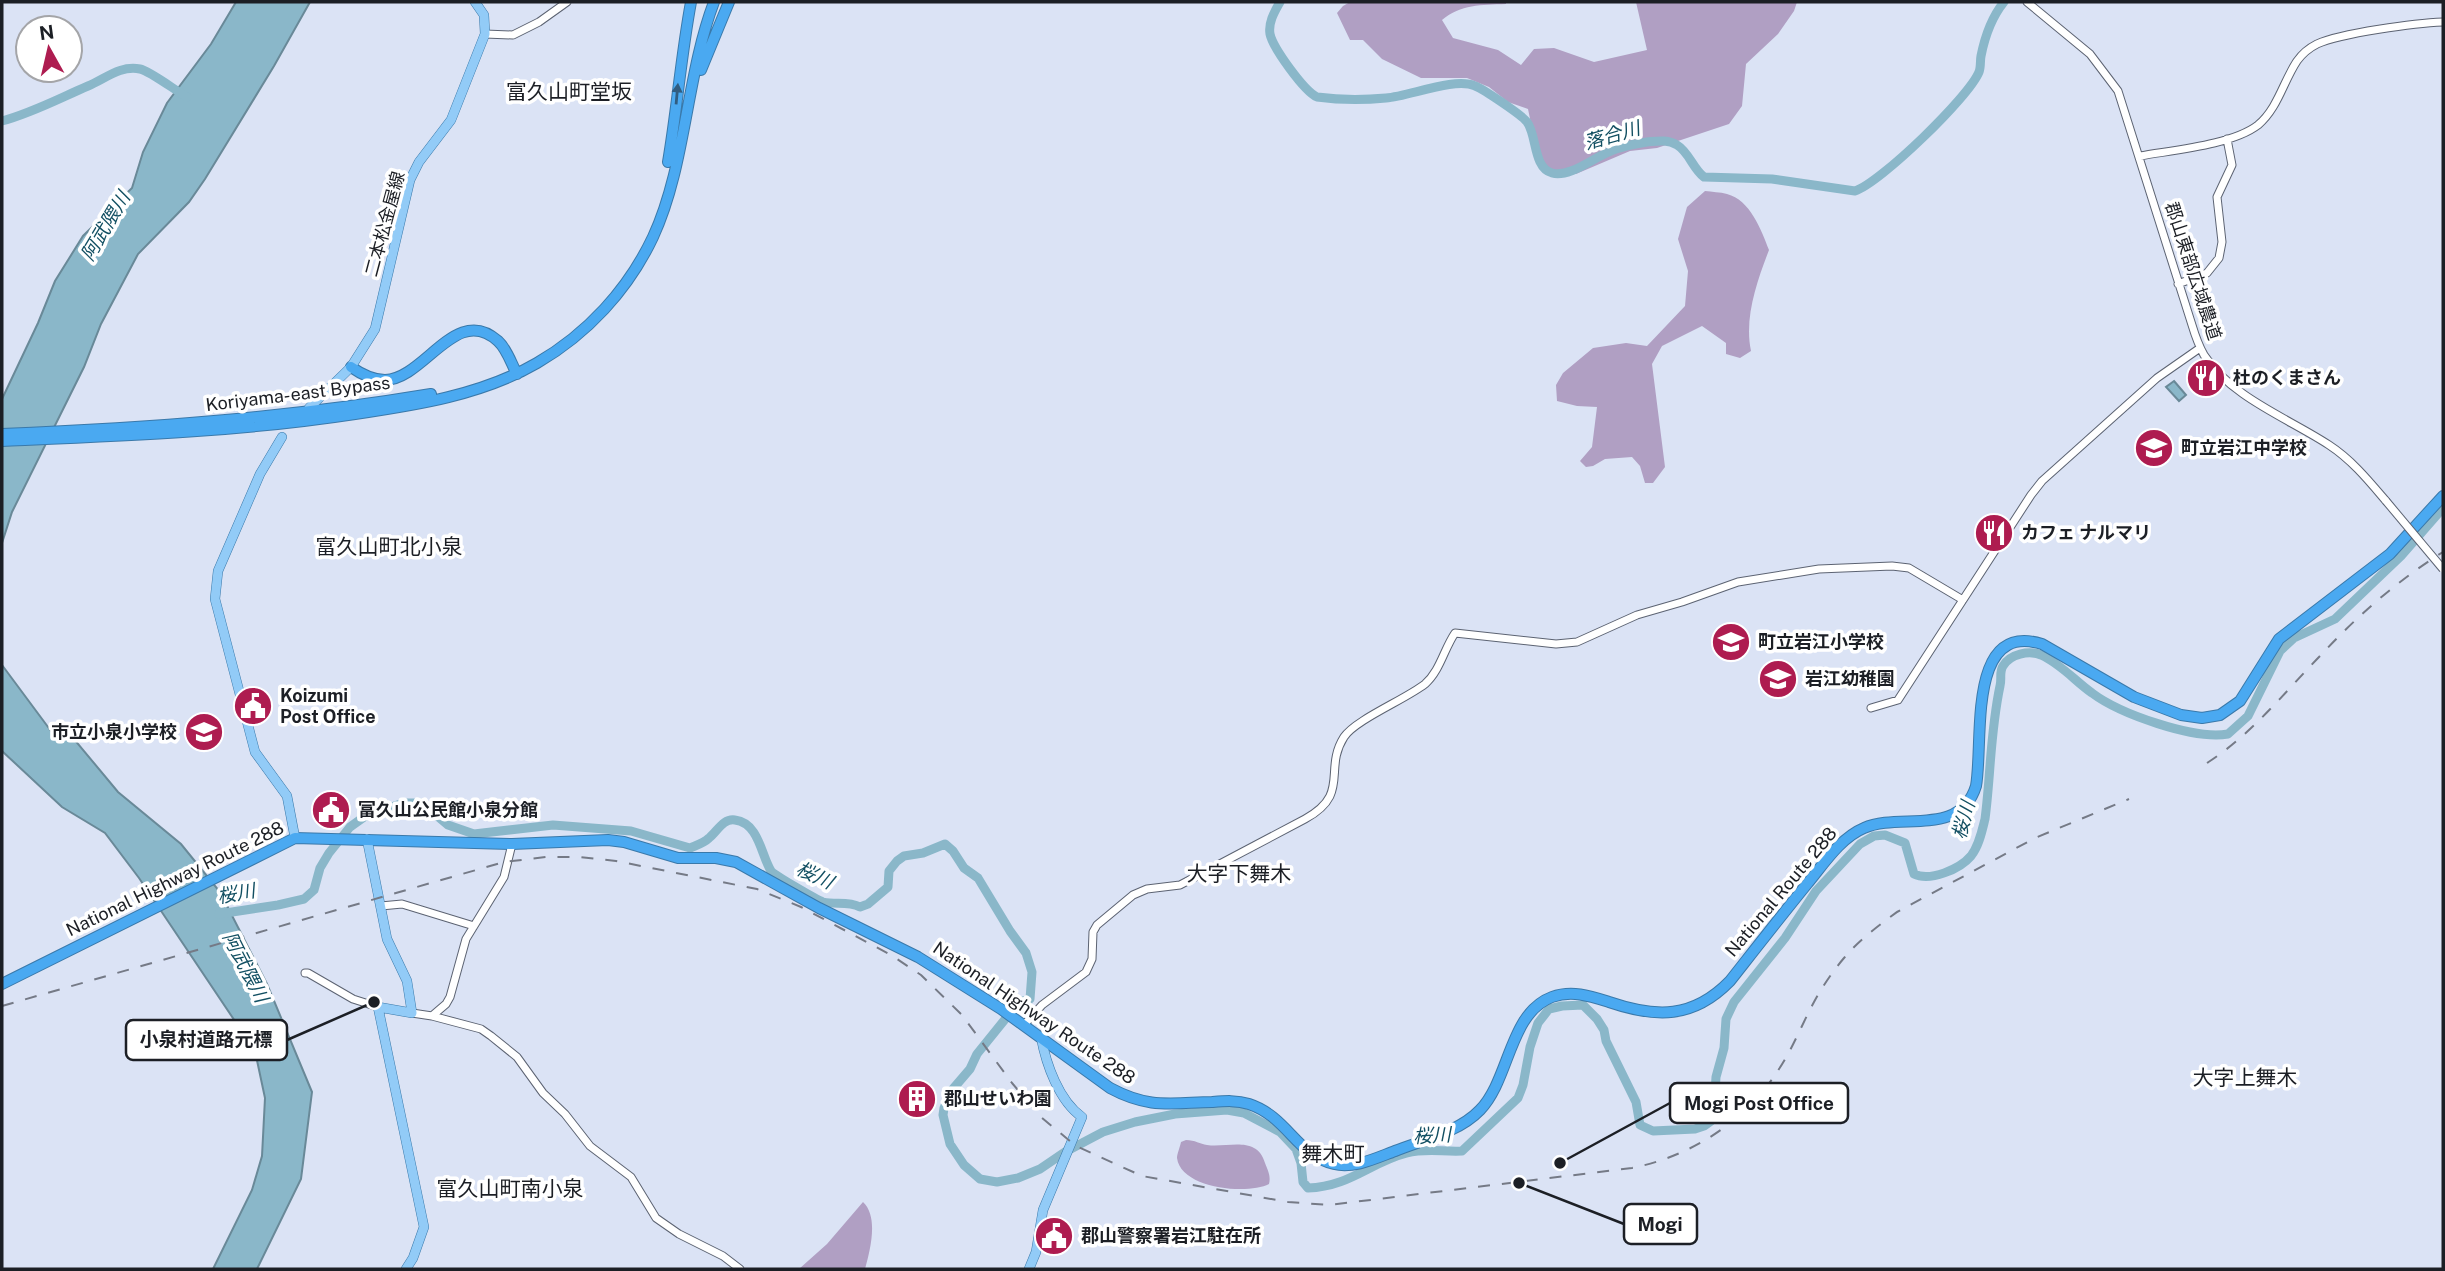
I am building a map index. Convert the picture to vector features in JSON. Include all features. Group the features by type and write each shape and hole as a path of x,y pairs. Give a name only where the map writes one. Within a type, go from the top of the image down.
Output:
{"highway":[{"path":"663,211 676,118 679,72 691,2"},
{"name":"Koriyama-east Bypass","path":"2,434 125,434 245,428 372,412 456,395 516,372 554,352 583,330 612,301 652,239 668,195 695,67 714,2"},
{"path":"668,195 679,166 703,64 730,2"},
{"path":"351,367 374,379 394,379 410,371 452,337 474,331 498,341 516,372"},
{"path":"2,442 125,434"},
{"name":"National Highway Route 288","path":"2,984 295,838 512,844 608,840 624,842 678,858 716,858 736,862 819,908 918,957 1001,1009 1110,1088 1137,1101 1158,1104 1234,1101 1258,1107 1280,1121 1314,1157 1331,1164 1346,1166 1438,1135 1468,1121 1484,1106 1528,1014 1540,1003 1559,995 1577,993 1636,1011 1652,1013 1670,1013 1694,1006 1719,992 1730,981 1825,862 1851,836 1872,825 1938,819 1962,809 1976,786 1983,691 1987,672 1996,654 2008,644 2028,641 2042,645 2134,697 2181,715 2202,718 2220,715 2240,701 2276,643 2390,554 2443,496"}],"main road":[{"path":"475,2 484,15 485,34"},
{"name":"二本松金屋線","path":"309,408 351,367 375,329 410,180 419,162 451,120 485,34"},
{"path":"282,437 265,465 218,571 215,599 255,752 287,796 295,838"},
{"path":"367,839 387,939 407,981 412,1013 378,1007 424,1227 413,1258 406,1269"},
{"path":"1029,1269 1036,1252 1043,1210 1082,1117 1069,1107 1062,1094 1041,1037"}],"street":[{"path":"485,34 513,35 539,22 567,2"},
{"name":"郡山東部広域農道","path":"2027,2 2077,42 2101,66 2118,90 2200,348 2224,379 2330,446 2361,472 2443,569"},
{"path":"2140,156 2227,139 2250,129 2265,117 2280,95 2295,64 2316,44 2336,38 2443,22"},
{"path":"2179,284 2207,273 2219,258 2222,242 2217,197 2232,165 2227,139"},
{"path":"1871,708 1898,700 2042,481 2157,378 2200,348"},
{"path":"1021,1023 1086,972 1091,959 1093,932 1097,925 1133,895 1147,889 1180,885 1305,820 1324,807 1335,786 1336,755 1344,737 1353,728 1428,680 1455,633 1556,644 1577,642 1637,615 1738,582 1819,569 1892,566 1909,568 1963,600"},
{"path":"432,1016 450,997 464,944 505,877 512,844"},
{"path":"381,906 402,904 474,926"},
{"path":"305,973 353,999 378,1007"},
{"path":"412,1013 481,1029 507,1049 517,1057 543,1093 565,1114 590,1146 631,1177 656,1218 679,1234 723,1256 740,1269"}],"shaded area":[{"path":"1350,2 1506,2 1464,8 1442,20 1453,38 1498,50 1521,65 1534,49 1554,48 1594,62 1647,50 1636,2 1797,2 1778,34 1746,64 1742,106 1729,124 1657,148 1630,151 1576,174 1553,175 1538,157 1528,109 1508,102 1489,87 1467,78 1421,78 1382,59 1363,40 1350,40 1337,13"},
{"path":"1705,191 1727,194 1742,202 1754,216 1769,250 1750,313 1751,351 1740,358 1726,354 1726,343 1702,326 1662,346 1652,364 1665,467 1653,483 1645,483 1640,466 1632,457 1605,459 1586,467 1580,461 1592,447 1597,407 1557,401 1556,385 1563,373 1593,348 1626,343 1647,346 1685,306 1688,271 1678,239 1687,207"},
{"path":"1186,1140 1207,1145 1241,1145 1256,1149 1267,1169 1269,1184 1232,1189 1202,1183 1190,1177 1181,1168 1177,1158 1181,1142"},
{"path":"863,1202 868,1208 872,1225 865,1269 799,1269 827,1244"}],"water":[{"name":"阿武隈川","path":"236,2 310,2 205,179 189,202 138,254 101,324 84,367 12,512 2,543 2,399 55,281 83,236 132,188 143,152 167,103 211,44"},
{"path":"2174,381 2186,395 2179,401 2166,387"},
{"name":"阿武隈川","path":"2,665 51,731 74,739 118,792 181,844 220,892 267,984 312,1092 301,1179 257,1269 213,1269 252,1190 262,1156 265,1098 255,1051 139,878 105,833 62,807 2,751"}],"waterway":[{"name":"落合川","path":"1280,2 1270,25 1272,40 1297,78 1317,97 1386,98 1444,85 1466,84 1486,92 1527,122 1541,165 1552,173 1566,173 1624,146 1662,141 1681,148 1704,177 1772,179 1855,191 1884,173 1923,138 1972,84 1980,70 1989,28 2004,2"},
{"path":"2,121 35,110 113,73 133,68 156,77 187,97"},
{"name":"桜川","path":"219,914 304,899 314,890 320,868 329,853 350,827 364,817 403,803 422,803 448,825 474,834 553,825 631,831 690,848 707,840 724,823 735,820 743,822 754,833 771,871 823,902 860,907 868,904 888,887 889,871 897,861 904,856 923,853 945,844 964,868 978,878 1026,953 1032,972 1030,999 1019,1002 977,1054 970,1069 952,1090 944,1108 943,1115 950,1144 964,1165 980,1179 997,1182 1018,1178 1040,1169 1103,1132 1135,1122 1175,1114 1227,1110 1244,1113 1280,1132 1296,1149 1303,1182 1308,1188 1323,1187 1348,1179 1407,1153 1427,1150 1462,1151 1518,1098 1538,1023 1549,1009 1562,1006 1583,1005 1597,1019 1636,1102 1640,1125 1653,1131 1695,1129 1711,1121 1716,1077 1724,1048 1726,1019 1734,1002 1785,938 1816,891 1860,844 1874,836 1885,835 1905,843 1914,874 1921,876 1952,870 1974,852 1985,819 1994,720 2001,671 2006,662 2020,654 2041,655 2104,701 2138,717 2196,733 2228,734 2248,716 2280,651 2294,638 2335,619 2401,556 2443,508"}],"railway":[{"path":"2207,763 2253,727 2363,613 2443,552"},
{"path":"2,1006 504,862 546,857 616,861 757,889 801,907 891,955 921,975 962,1015 1012,1083 1042,1118 1076,1146 1142,1176 1288,1202 1329,1205 1632,1168 1676,1155 1696,1145 1734,1120 1766,1088 1784,1061 1828,979 1862,939 1897,912 2035,838 2129,799"}],"place":[{"name":"杜のくまさん","path":"2206,378"},
{"name":"町立岩江中学校","path":"2154,448"},
{"name":"カフェ ナルマリ","path":"1994,533"},
{"name":"町立岩江小学校","path":"1731,642"},
{"name":"岩江幼稚園","path":"1778,679"},
{"name":"Koizumi Post Office","path":"253,706"},
{"name":"市立小泉小学校","path":"204,732"},
{"name":"富久山公民館小泉分館","path":"331,810"},
{"name":"小泉村道路元標","path":"374,1002"},
{"name":"郡山せいわ園","path":"917,1099"},
{"name":"Mogi Post Office","path":"1560,1163"},
{"name":"Mogi","path":"1519,1183"},
{"name":"郡山警察署岩江駐在所","path":"1054,1236"}],"district":[{"name":"富久山町堂坂","path":"569,92"},
{"name":"富久山町北小泉","path":"389,547"},
{"name":"大字下舞木","path":"1239,874"},
{"name":"大字上舞木","path":"2245,1078"},
{"name":"舞木町","path":"1333,1154"},
{"name":"富久山町南小泉","path":"510,1189"}]}
